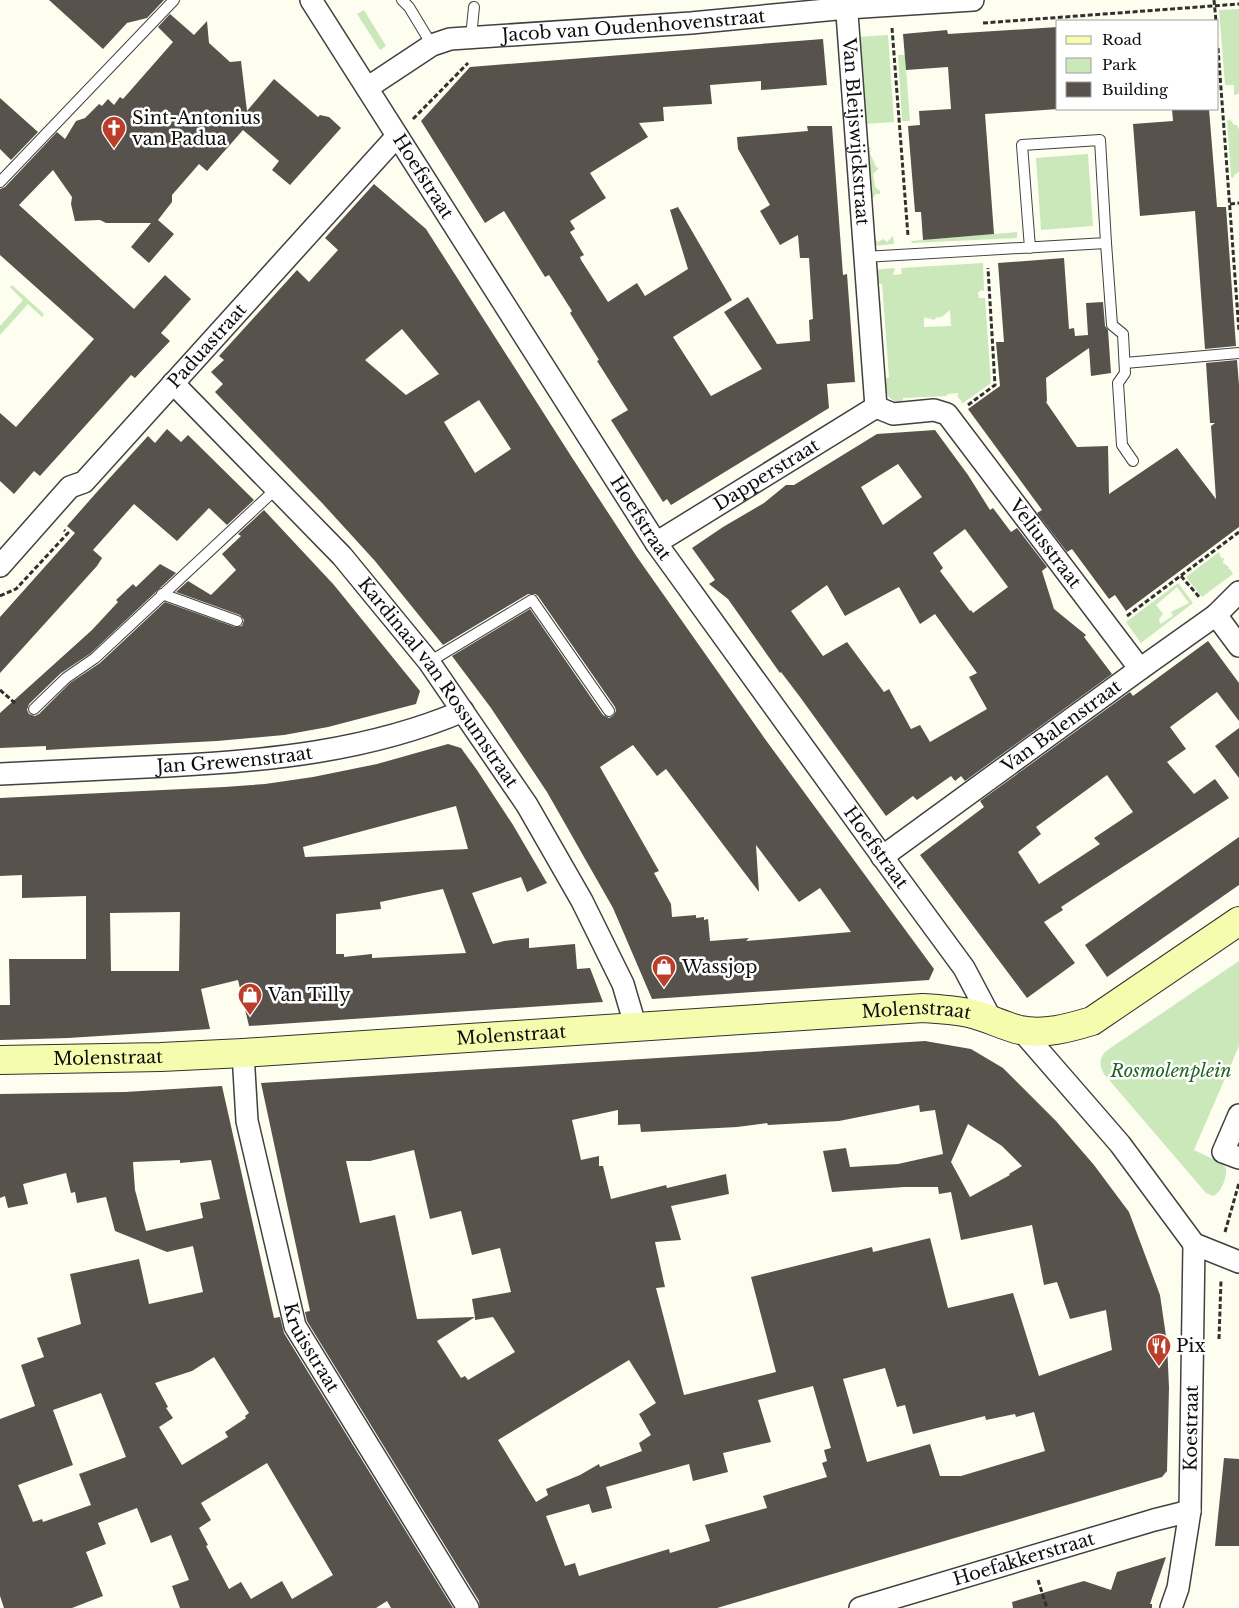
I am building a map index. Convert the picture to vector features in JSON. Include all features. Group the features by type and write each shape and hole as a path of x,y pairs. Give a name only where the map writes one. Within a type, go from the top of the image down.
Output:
{"street":[{"name":"Hoefstraat","path":"311,0 656,543 964,968 992,1021"},
{"name":"Jacob van Oudenhovenstraat","path":"367,88 432,45 450,39 691,23 846,4 889,6 973,0"},
{"name":"Van Bleijswijckstraat","path":"846,4 876,407"},
{"name":"Paduastraat","path":"4,551 70,487 84,482 397,136"},
{"name":"Kardinaal van Rossumstraat","path":"173,383 342,556 429,662 527,805 582,901 623,984 636,1028"},
{"name":"Dapperstraat","path":"656,543 876,407"},
{"path":"876,407 893,414 942,411 952,418"},
{"name":"Veliusstraat","path":"952,418 1140,669"},
{"name":"Van Balenstraat","path":"882,857 1216,615 1239,592"},
{"path":"1216,615 1239,646"},
{"name":"Jan Grewenstraat","path":"0,774 278,758 345,747 435,723 463,711"},
{"path":"1021,1030 1046,1031 1067,1029 1092,1021 1239,921"},
{"name":"Molenstraat","path":"0,1060 161,1057 243,1053 923,1008 948,1009 970,1013 1021,1030"},
{"path":"1021,1030 1120,1144 1194,1244 1230,1258"},
{"name":"Kruisstraat","path":"243,1053 246,1121 295,1326 468,1608"},
{"path":"1239,1115 1223,1152 1239,1158"},
{"name":"Koestraat","path":"1171,1608 1178,1588 1190,1511 1194,1244"},
{"name":"Hoefakkerstraat","path":"860,1608 1154,1520 1190,1511"}],"lane":[{"path":"0,182 174,0"},
{"path":"402,0 432,45"},
{"path":"470,37 474,7"},
{"path":"1030,248 1022,145 1100,140 1112,325 1123,334 1125,373 1118,383 1122,445 1133,461"},
{"path":"864,257 987,251 1106,242"},
{"path":"1125,363 1239,354"},
{"path":"34,709 66,678 95,658 276,488"},
{"path":"162,594 237,621"},
{"path":"429,662 532,600 609,711"}],"path":[{"path":"1214,0 1216,20"},
{"path":"980,24 1239,4"},
{"path":"889,6 909,254"},
{"path":"892,30 902,29"},
{"path":"1219,61 1239,331"},
{"path":"397,136 468,63 478,62"},
{"path":"1230,204 1239,203"},
{"path":"952,418 995,385 987,251"},
{"path":"1110,629 1239,532"},
{"path":"1230,1258 1239,1183"},
{"path":"1031,1557 1047,1608"}],"green space":[{"path":"1239,9 1239,94 1234,95 1234,85 1225,85 1219,10"},
{"path":"364,10 386,46 380,50 357,14"},
{"path":"888,35 894,122 863,124 857,37"},
{"path":"898,55 905,55 910,121 902,121"},
{"path":"1230,119 1234,125 1237,125 1239,130 1239,172 1233,178 1231,177 1227,120 1229,121"},
{"path":"867,146 871,148 870,153 876,167 879,168 873,174 875,187 880,191 880,194 876,194 872,199 874,238 878,242 883,239 887,242 893,236 894,244 872,246"},
{"path":"1088,154 1093,226 1041,230 1036,158"},
{"path":"1017,232 1017,238 912,243 911,241"},
{"path":"983,263 984,291 981,290 978,293 979,298 985,298 991,383 963,403 960,403 962,402 957,396 958,393 947,394 947,396 903,398 901,405 890,398 886,392 882,380 889,377 882,284 877,283 874,270 893,268 895,269 893,274 895,275 902,274 901,268","holes":["950,310 951,326 924,327 924,317 934,320 937,317 942,317"]},
{"path":"12,285 44,314 42,317 28,304 0,335 0,326 23,300 10,287"},
{"path":"1219,552 1221,558 1224,558 1223,563 1229,567 1228,569 1233,574 1202,597 1186,577"},
{"path":"1178,583 1193,603 1141,643 1126,622","holes":["1177,587 1189,603 1171,612 1173,616 1160,624 1159,619 1163,614 1156,605"]},
{"name":"Rosmolenplein","path":"1239,961 1239,1046 1194,1150 1221,1163 1226,1168 1223,1184 1213,1196 1206,1193 1104,1074 1101,1060 1109,1049"}],"building":[{"path":"49,0 164,0 147,18 127,23 103,49"},
{"path":"170,14 194,35 207,21 209,43 230,62 241,61 247,111 274,79 318,117 320,115 329,117 341,128 290,185 272,170 279,161 243,130 207,171 199,164 172,195 172,202 158,220 174,234 149,263 131,247 151,223 106,223 100,220 75,221 71,204 72,197 53,170 19,205 134,309 165,275 191,299 161,333 170,341 135,378 131,375 40,476 34,471 14,494 0,481 0,413 16,427 94,339 0,255 0,189 5,187 57,132 65,139 76,121 85,118 99,104 102,106 108,99 114,105 120,97 123,99 173,42 158,27"},
{"path":"1056,27 1056,109 985,114 994,234 923,240 921,212 915,212 908,126 920,125 919,111 951,109 948,67 906,70 903,34 947,30 948,34"},
{"path":"823,39 827,85 761,90 761,81 710,85 712,104 663,107 664,121 639,123 648,137 590,173 606,198 570,221 575,229 570,232 584,255 580,257 581,260 608,302 637,283 645,296 688,269 670,210 678,207 732,300 673,337 711,396 762,369 724,312 748,297 777,344 810,341 809,320 813,319 809,258 800,258 798,235 780,245 760,211 770,205 738,149 737,137 808,131 807,126 832,126 843,275 847,274 855,382 827,384 829,408 671,505 667,499 663,502 611,420 628,410 597,361 599,360 570,313 572,311 549,275 545,277 504,211 485,223 421,121 470,67"},
{"path":"0,98 38,132 11,160 0,149"},
{"path":"1172,110 1209,110 1217,207 1226,207 1236,346 1205,349 1195,211 1140,216 1133,124 1173,121"},
{"path":"374,184 426,229 637,557 765,739 934,969 929,980 652,999 613,908 547,792 491,708 452,656 530,609 603,715 609,718 613,716 616,711 615,707 538,596 528,594 443,645 375,561 215,392 223,384 211,372 224,360 219,356 297,270 309,282 338,250 325,238","holes":["402,329 439,374 406,395 365,360","479,400 511,449 475,473 444,422","633,745 657,776 666,769 759,892 756,845 799,902 820,888 851,932 746,941 749,938 710,941 708,919 704,920 704,917 696,918 696,915 672,917 671,904 654,873 659,871 600,767"]},
{"path":"1064,258 1069,329 1074,328 1075,336 1088,335 1086,303 1103,302 1105,326 1108,330 1111,373 1091,376 1089,348 1046,378 1046,402 1077,447 1108,446 1109,494 1177,448 1216,499 1211,426 1215,423 1210,423 1206,363 1237,360 1239,385 1239,527 1126,611 1115,595 1109,599 1072,549 1067,552 1037,513 1042,510 968,409 1000,386 996,342 1004,342 998,263"},
{"path":"167,429 181,442 188,435 254,500 227,525 209,508 177,541 134,504 93,550 102,558 97,566 0,673 0,617 75,533 67,526 96,493 148,436 155,443"},
{"path":"935,430 968,475 990,510 993,508 1011,532 1017,528 1047,567 1042,571 1054,609 1086,635 1084,637 1112,674 965,781 961,776 955,781 951,776 917,800 913,796 886,816 800,697 780,673 728,599 709,584 715,580 692,548 764,503 786,485 794,485 877,434","holes":["898,464 922,497 883,525 861,487","965,529 1008,587 973,613 940,571 943,568 933,553","827,585 845,616 899,587 920,624 935,614 977,673 969,677 987,709 930,742 920,725 911,729 889,689 884,692 847,642 823,656 791,611"]},
{"path":"264,510 334,585 420,691 416,704 328,727 284,735 217,741 46,750 46,746 0,748 0,713 92,630 118,602 116,600 133,584 136,587 160,564 176,573 91,653 61,673 29,704 27,710 29,714 35,716 39,714 70,683 100,663 165,602 235,627 242,626 244,620 240,615 176,592 188,581 211,595 236,570 222,554 241,536 238,534"},
{"path":"1208,641 1239,683 1239,721 1217,692 1170,727 1186,749 1167,762 1194,794 1215,779 1229,798 1061,907 1063,910 1044,922 1075,963 1027,998 920,855 984,807 980,801 1130,692 1133,696","holes":["1107,775 1133,812 1094,838 1100,844 1039,884 1018,852 1041,834 1036,827"]},
{"path":"1239,728 1239,778 1215,746"},
{"path":"448,744 461,748 513,825 547,883 527,892 521,877 472,893 493,944 529,938 529,948 575,944 577,969 590,968 603,1002 249,1026 238,980 201,989 210,1029 68,1038 0,1040 0,1005 10,1005 9,959 86,959 86,896 22,898 22,875 0,876 0,798 265,784 313,777 377,764","holes":["456,806 468,849 305,857 303,847","443,889 466,953 372,958 372,954 344,957 344,954 336,954 336,914 381,909 380,902","180,912 179,971 111,971 110,913"]},
{"path":"1239,837 1239,885 1107,977 1085,945"},
{"path":"925,1041 971,1049 1003,1068 1056,1121 1094,1165 1129,1212 1160,1295 1167,1343 1169,1388 1167,1471 1162,1477 717,1608 480,1608 479,1601 307,1321 305,1312 310,1311 261,1083","holes":["919,1105 920,1112 935,1110 943,1154 898,1164 850,1167 846,1148 823,1151 832,1192 904,1187 938,1187 939,1194 951,1192 961,1240 1032,1225 1044,1285 1057,1282 1070,1319 1106,1310 1112,1350 1039,1376 1013,1293 948,1308 930,1238 873,1252 872,1247 751,1277 776,1372 684,1395 656,1288 665,1287 655,1242 681,1240 671,1206 729,1194 726,1174 667,1188 666,1185 611,1199 603,1166 599,1166 599,1156 581,1160 572,1120 618,1110 618,1125 640,1124 641,1132 737,1127 767,1123 768,1125 839,1121","968,1124 1002,1146 1022,1166 1010,1175 970,1197 951,1162","414,1150 430,1219 461,1211 472,1255 500,1248 511,1292 472,1299 475,1317 417,1319 395,1215 360,1223 346,1161 370,1161","475,1317 475,1320 493,1317 515,1352 468,1380 465,1376 461,1378 437,1341","629,1360 656,1403 639,1414 651,1435 639,1443 642,1451 600,1467 599,1464 580,1475 546,1489 548,1495 536,1502 498,1440","885,1368 897,1407 905,1405 913,1434 985,1416 986,1420 1015,1414 1016,1417 1034,1412 1045,1451 961,1476 940,1476 930,1444 867,1462 843,1379","813,1386 831,1448 824,1450 827,1461 822,1463 827,1477 763,1496 767,1508 705,1525 710,1541 670,1553 669,1549 579,1576 575,1563 565,1566 546,1516 589,1504 592,1513 612,1508 606,1487 689,1464 693,1481 728,1472 723,1453 771,1442 758,1400"]},
{"path":"222,1086 274,1318 280,1317 284,1333 453,1608 391,1608 387,1601 376,1608 180,1608 172,1586 189,1580 171,1535 151,1543 137,1508 98,1523 96,1518 106,1544 86,1552 103,1596 72,1608 4,1608 0,1596 0,1419 35,1406 21,1365 44,1357 37,1338 81,1324 70,1274 139,1259 149,1304 203,1292 193,1246 167,1252 115,1231 106,1197 77,1203 75,1192 71,1193 66,1173 23,1184 28,1204 8,1208 5,1196 0,1198 0,1094 125,1092","holes":["180,1160 180,1163 211,1160 220,1199 200,1203 203,1218 146,1231 135,1190 133,1162","214,1357 249,1413 245,1416 246,1418 225,1432 228,1437 182,1465 159,1427 173,1418 166,1408 168,1407 155,1383 192,1371","101,1393 126,1457 79,1474 91,1505 43,1522 42,1519 33,1522 18,1485 73,1465 53,1410","267,1463 333,1575 292,1599 282,1581 251,1599 241,1582 229,1589 206,1546 208,1545 199,1528 211,1520 201,1503"]},
{"path":"1224,1458 1239,1459 1239,1546 1215,1546"},
{"path":"1166,1557 1150,1604 1152,1604 1152,1608 1013,1608 1012,1602 1084,1581 1111,1590 1117,1572"}],"place":[{"name":"Sint-Antonius van Padua","path":"114,149"},
{"name":"Wassjop","path":"664,988"},
{"name":"Van Tilly","path":"250,1016"},
{"name":"Pix","path":"1159,1367"}]}
